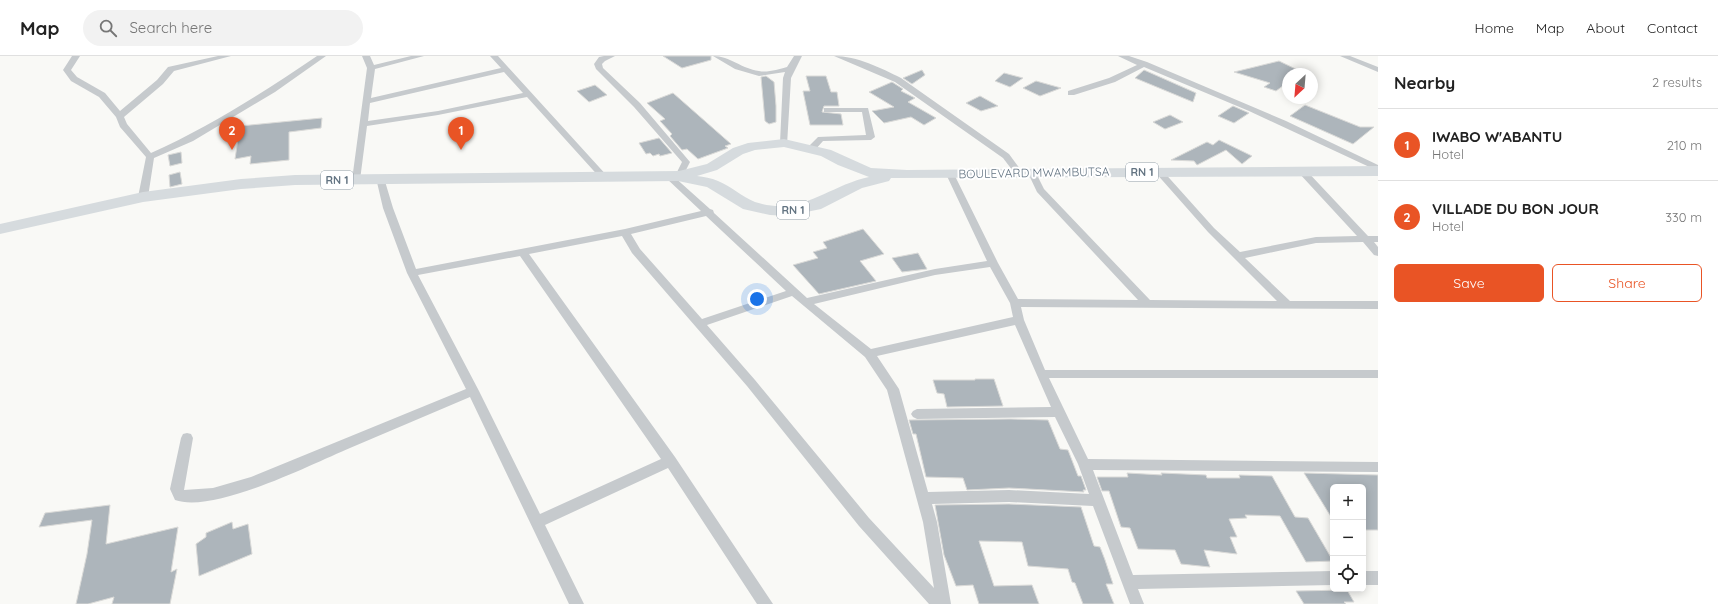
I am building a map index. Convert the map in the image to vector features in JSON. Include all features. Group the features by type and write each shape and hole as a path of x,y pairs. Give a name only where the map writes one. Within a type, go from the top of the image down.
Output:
{"highway":[{"name":"BOULEVARD MWAMBUTSA","path":"674,176 712,167 738,151 753,146 784,143 812,148 868,172 907,175 1301,170 1376,171"},
{"name":"BOULEVARD MWAMBUTSA","path":"674,176 712,184 749,205 770,210 787,211 815,205 857,184 907,175"},
{"name":"RN 1","path":"0,229 143,197 241,184 295,180 356,180 380,178 604,178 674,176"}],"street":[{"path":"76,56 67,70 74,79 102,95 120,116 123,125 150,157"},
{"path":"120,116 160,82 170,69 228,56"},
{"path":"150,157 190,139 272,90 322,56"},
{"path":"356,180 371,68 366,56"},
{"path":"371,68 420,56"},
{"path":"494,56 530,94 604,178"},
{"path":"611,56 602,59 598,64 600,69 637,105 686,162 674,176 794,292 869,354 893,390 922,498 930,522 944,604"},
{"path":"717,56 738,67 759,74 790,69"},
{"path":"784,143 787,78 790,69 798,56"},
{"path":"838,56 880,71 898,80 1006,156 1025,173 1065,218 1147,303"},
{"path":"1122,56 1190,82 1339,148 1376,171"},
{"path":"1344,56 1378,70"},
{"path":"1071,94 1112,80 1144,64"},
{"path":"367,101 507,69"},
{"path":"364,124 438,113 530,94"},
{"path":"812,148 821,139 871,137 865,110 827,110"},
{"path":"143,197 150,157"},
{"path":"1301,170 1378,253"},
{"path":"1159,172 1211,230 1287,304"},
{"path":"950,174 993,263 1015,303 1019,320 1041,374 1084,464 1137,604"},
{"path":"380,178 388,208 412,273 473,391 576,604"},
{"path":"412,273 625,232 710,212"},
{"path":"625,232 636,251 751,384 864,522 939,604"},
{"path":"1237,256 1310,241 1365,238 1378,239"},
{"path":"522,251 670,461 766,604"},
{"path":"805,302 935,272 993,263"},
{"path":"698,324 794,292"},
{"path":"1015,303 1378,305"},
{"path":"869,354 1019,320"},
{"path":"1041,374 1378,374"},
{"path":"187,438 177,489 180,496 187,498 212,494 253,482 473,391"},
{"path":"918,414 1059,412"},
{"path":"537,522 670,461"},
{"path":"1084,464 1378,467"},
{"path":"922,498 1009,496 1097,500"},
{"path":"1128,582 1330,578"},
{"path":"1366,578 1378,578"}],"building":[{"path":"663,56 711,56 711,60 682,68"},
{"path":"1279,61 1294,68 1282,68 1282,86 1276,91 1264,87 1270,83 1234,72"},
{"path":"922,70 925,75 912,84 903,78"},
{"path":"1144,70 1196,93 1193,102 1135,78"},
{"path":"1004,73 1023,78 1010,87 995,81"},
{"path":"766,76 774,82 776,106 776,122 769,124 765,121 761,77"},
{"path":"806,76 826,76 831,92 837,92 839,106 824,106 822,112 841,114 843,125 810,125 803,91 810,91"},
{"path":"1036,81 1061,88 1040,96 1023,88"},
{"path":"892,82 903,89 901,91 915,98 908,102 936,118 924,125 911,117 884,123 872,111 894,107 869,92"},
{"path":"595,85 607,95 589,102 577,91"},
{"path":"673,93 731,144 725,146 728,148 698,159 687,149 682,150 670,136 672,134 660,121 665,119 647,103"},
{"path":"980,96 998,106 981,111 966,103"},
{"path":"1305,105 1360,127 1374,127 1353,144 1290,116"},
{"path":"1233,106 1249,113 1234,123 1218,116"},
{"path":"1170,115 1183,122 1165,129 1153,122"},
{"path":"322,118 321,128 289,132 289,160 250,164 251,156 235,159 240,126"},
{"path":"659,138 672,153 660,156 659,154 653,156 650,153 646,154 639,143"},
{"path":"1219,140 1252,156 1242,164 1226,150 1197,165 1194,161 1171,160 1207,142 1213,145"},
{"path":"181,152 182,163 170,166 168,155"},
{"path":"180,172 182,184 170,187 169,175"},
{"path":"863,229 884,254 860,261 876,281 819,294 793,265 818,258 813,252 827,248 823,242"},
{"path":"918,253 927,269 902,272 892,258"},
{"path":"994,379 1003,406 947,407 944,394 937,393 933,380 975,380"},
{"path":"909,420 1048,420 1060,449 1068,450 1078,476 1081,476 1086,490 1083,490 1084,492 1009,488 967,490 963,478 926,477 916,434 913,434"},
{"path":"1127,473 1206,475 1207,478 1240,478 1239,475 1272,476 1295,517 1308,518 1330,556 1330,561 1306,562 1280,516 1245,515 1247,518 1229,519 1237,537 1230,537 1237,554 1204,550 1210,567 1181,564 1175,550 1138,549 1130,528 1121,527 1109,491 1102,491 1097,477 1128,477"},
{"path":"1304,473 1378,475 1378,530 1366,530 1366,484 1330,484 1330,515"},
{"path":"1009,504 1081,507 1094,546 1100,547 1105,560 1113,584 1106,584 1114,604 1083,604 1075,583 1072,582 1068,569 1028,566 1022,542 979,541 994,586 1032,585 1039,604 979,604 973,585 956,586 944,555 935,505"},
{"path":"110,505 106,544 178,527 171,572 177,569 170,604 112,604 114,597 88,604 76,604 87,554 92,520 39,527 45,513"},
{"path":"232,522 233,529 248,524 252,554 199,576 196,544 206,537 206,533"},
{"path":"1330,590 1330,592 1348,592 1354,602 1344,602 1346,604 1304,604 1296,591"}],"place":[{"name":"VILLADE DU BON JOUR","path":"232,150"},
{"name":"IWABO W'ABANTU","path":"461,150"}]}
